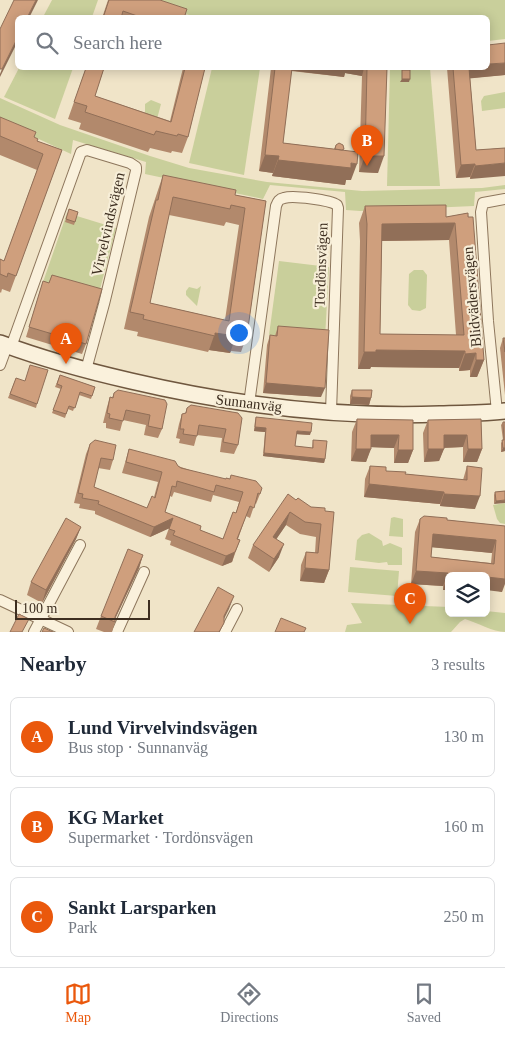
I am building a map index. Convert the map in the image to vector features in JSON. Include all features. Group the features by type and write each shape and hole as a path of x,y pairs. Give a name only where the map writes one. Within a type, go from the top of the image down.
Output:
{"street":[{"name":"Virvelvindsvägen","path":"6,345 81,152 87,150 130,163 136,167 136,171 86,370"},
{"name":"Tordönsvägen","path":"249,404 276,206 282,198 293,197 334,202 338,208 331,412"},
{"name":"Blidvädersvägen","path":"501,412 488,322 481,212 483,203 505,198"},
{"name":"Sunnanväg","path":"6,345 86,370 187,394 249,404 331,412 414,415 501,412"},
{"path":"0,365 6,345"},
{"path":"34,632 80,545"},
{"path":"117,632 144,572"},
{"path":"0,600 68,632"},
{"path":"225,632 237,609"}],"green space":[{"path":"52,0 98,0 93,15 44,15"},
{"path":"138,0 505,0 505,39 490,41 490,15 189,15"},
{"path":"18,70 72,70 55,119 4,97"},
{"path":"212,70 260,70 244,175 189,163"},
{"path":"390,70 430,70 440,186 387,186"},
{"path":"505,92 505,108 482,111 481,101 484,96"},
{"path":"0,98 60,125 189,168 267,182 362,191 482,188 505,185 505,189 475,192 474,206 360,211 346,210 345,192 270,185 263,199 145,174 146,162 73,140 71,154 0,121"},
{"path":"151,100 161,104 157,119 145,114 145,104"},
{"path":"67,213 116,228 98,297 43,282"},
{"path":"279,261 329,267 325,338 269,335"},
{"path":"414,270 423,270 427,275 426,308 420,311 412,310 408,305 409,274"},
{"path":"201,286 197,306 186,295 186,291 189,287 197,289"},
{"path":"505,503 505,524 500,523 497,519 493,505"},
{"path":"391,518 403,519 403,537 389,536"},
{"path":"369,533 382,541 383,546 390,543 402,548 402,565 355,560 357,540 362,535"},
{"path":"350,567 399,571 397,596 348,592"},
{"path":"351,603 445,607 445,617 490,617 490,611 505,613 505,632 490,629 465,619 451,632 345,632 347,625 362,623"}],"building":[{"path":"14,0 36,0 28,15 15,15 15,43 2,69 0,69 0,29"},
{"path":"109,0 160,0 187,9 185,15 134,15 123,11 122,15 104,15"},
{"path":"505,43 505,63 490,64 490,45"},
{"path":"85,70 103,70 95,96 171,122 184,70 205,70 188,137 156,131 154,135 85,112 87,106 74,102"},
{"path":"275,70 292,70 283,143 358,152 357,164 351,163 351,168 278,160 279,156 265,155"},
{"path":"367,70 387,70 384,156 365,156"},
{"path":"402,70 410,70 410,79 402,79"},
{"path":"453,70 469,70 476,150 505,148 505,163 475,166 475,164 461,165"},
{"path":"0,117 36,132 34,137 38,139 37,141 62,150 16,276 8,273 7,277 0,274 0,259 4,261 43,154 0,136"},
{"path":"339,143 343,145 344,149 335,149"},
{"path":"163,175 236,190 235,195 266,201 247,335 237,334 236,336 215,333 215,336 143,319 144,315 130,312 156,200 158,200","holes":["173,197 230,209 231,205 245,208 229,321 150,303"]},
{"path":"446,205 446,217 468,213 468,217 473,217 484,360 476,360 476,353 465,354 465,351 376,350 376,352 364,352 367,224 365,206","holes":["455,223 464,335 380,334 382,224"]},
{"path":"69,209 78,212 75,222 66,219"},
{"path":"52,275 102,289 86,344 29,327 43,281 49,283"},
{"path":"278,326 329,330 325,388 266,383 270,335 277,336"},
{"path":"30,365 48,370 37,404 10,394 16,378 25,381"},
{"path":"60,375 95,387 92,396 80,392 75,408 69,406 66,414 53,410 62,386 57,384"},
{"path":"118,390 165,400 167,404 162,429 148,426 150,415 126,410 123,421 109,418 110,414 107,413 110,397 113,398 114,393"},
{"path":"352,390 372,390 371,398 352,397"},
{"path":"191,405 238,413 242,418 238,445 223,442 226,429 199,425 197,436 183,434 184,429 180,429 182,414 186,413 187,408"},
{"path":"256,417 312,423 311,432 297,431 295,446 313,448 313,440 327,441 325,459 264,453 266,428 255,427"},
{"path":"357,419 413,420 413,450 398,450 399,435 371,435 371,449 356,449"},
{"path":"481,419 482,449 468,449 467,435 444,435 444,449 428,449 428,420"},
{"path":"503,422 505,422 505,448 503,448 502,440 504,440"},
{"path":"95,440 116,445 113,460 101,458 94,487 147,508 152,496 155,498 162,472 126,462 129,449 175,461 181,468 226,479 230,479 231,475 256,481 262,488 260,494 258,493 254,508 250,506 237,539 240,540 235,552 226,556 173,535 175,531 169,529 173,518 154,527 98,504 99,501 82,498 83,494 78,493 90,444","holes":["177,481 214,492 216,485 243,492 236,513 233,512 223,539 200,530 201,526 165,512 172,486 176,487"]},
{"path":"370,466 386,467 386,471 406,472 405,474 467,480 467,466 482,468 480,496 444,494 444,492 369,484"},
{"path":"505,491 505,500 496,501 495,492"},
{"path":"288,494 311,507 325,508 325,511 334,512 329,570 305,568 306,552 318,553 321,524 305,522 290,512 273,537 284,544 274,559 253,545"},
{"path":"424,516 505,526 505,579 490,577 490,572 416,571 420,519","holes":["433,534 496,540 494,564 431,557"]},
{"path":"66,518 81,527 46,590 31,582"},
{"path":"128,549 143,555 115,617 115,622 101,616"},
{"path":"218,587 234,596 224,616 224,623 219,632 194,632"},
{"path":"19,614 29,619 22,632 10,632"},
{"path":"281,618 306,628 304,632 275,632"},
{"path":"44,628 53,632 42,632"}],"place":[{"name":"KG Market","path":"367,166"},
{"name":"Lund Virvelvindsvägen","path":"66,364"},
{"name":"Sankt Larsparken","path":"410,624"}]}
